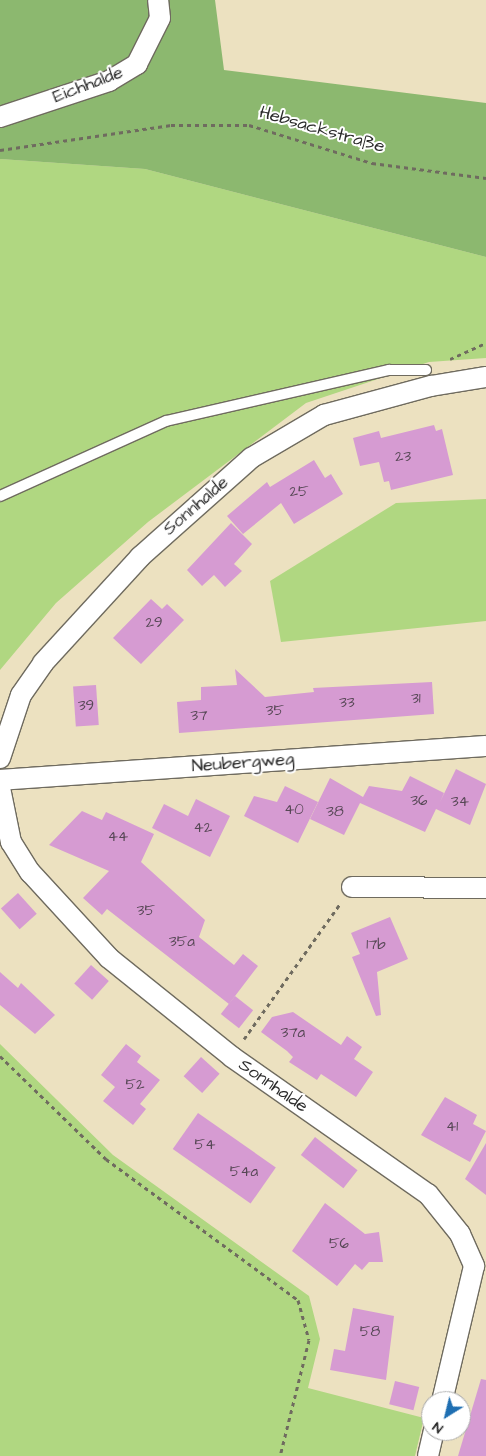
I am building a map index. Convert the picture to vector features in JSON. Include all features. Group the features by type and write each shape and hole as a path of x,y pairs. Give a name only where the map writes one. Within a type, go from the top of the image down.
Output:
{"street":[{"name":"Eichhalde","path":"0,117 109,81 137,64 160,18 158,0"},
{"name":"Sonnhalde","path":"0,758 21,695 43,663 140,558 251,458 324,415 431,386 486,377"},
{"name":"Neubergweg","path":"0,780 486,746"},
{"name":"Sonnhalde","path":"0,788 11,842 30,872 109,958 232,1057 428,1194 460,1234 474,1266 444,1391"},
{"path":"352,887 486,888"},
{"path":"428,1456 432,1441"}],"lane":[{"path":"0,496 166,421 389,370 426,370"}],"path":[{"name":"Hebsackstraße","path":"0,150 171,124 250,125 372,163 486,178"},
{"path":"462,353 486,343"},
{"path":"244,1040 352,887"},
{"path":"0,1056 106,1159 298,1300 309,1340 280,1456"}],"green space":[{"path":"0,0 215,0 224,70 486,103 486,257 145,169 0,159"},
{"path":"0,159 145,169 486,257 486,358 429,362 306,403 148,522 56,603 0,670"},
{"path":"486,499 486,621 281,642 270,581 396,503"},
{"path":"0,1044 113,1155 309,1296 320,1339 308,1388 421,1417 421,1431 415,1456 0,1456"}],"building":[{"path":"434,425 436,431 442,429 453,475 391,490 389,481 384,482 379,462 360,466 353,438 379,431 381,438"},
{"path":"314,460 325,478 331,474 343,494 294,524 281,503 243,534 227,516 267,482 270,487"},
{"path":"231,523 252,544 234,564 242,571 225,587 214,575 202,586 187,570"},
{"path":"151,599 162,609 167,604 184,620 141,664 113,638"},
{"path":"235,669 265,697 314,692 313,688 432,682 434,714 179,733 177,702 201,700 201,687 237,685"},
{"path":"96,685 99,725 76,727 73,687"},
{"path":"456,769 486,784 470,825 436,809 425,832 360,803 344,835 310,819 330,778 363,797 369,786 402,791 410,776 444,793 440,802"},
{"path":"285,786 318,802 298,843 244,816 254,796 277,802"},
{"path":"196,799 230,816 210,857 152,828 164,804 188,816"},
{"path":"82,811 102,820 106,812 154,834 141,862 205,920 199,937 234,965 243,954 258,966 229,1004 107,909 102,915 83,898 109,871 49,845"},
{"path":"18,893 37,914 20,929 1,908"},
{"path":"390,917 408,959 377,972 381,1015 376,1016 352,957 360,954 351,933"},
{"path":"91,965 109,981 92,1000 74,984"},
{"path":"0,972 18,988 21,983 55,1015 35,1034 0,1005"},
{"path":"235,996 253,1010 239,1028 221,1014"},
{"path":"293,1012 341,1045 347,1036 362,1047 354,1059 373,1072 356,1097 321,1074 317,1080 289,1062 293,1057 261,1032 272,1017"},
{"path":"126,1044 141,1056 137,1062 160,1080 140,1104 146,1109 133,1125 103,1101 115,1087 101,1075"},
{"path":"201,1057 220,1074 202,1093 184,1076"},
{"path":"445,1097 477,1115 473,1124 486,1131 470,1162 421,1135"},
{"path":"198,1113 276,1167 251,1204 173,1149"},
{"path":"315,1137 358,1170 343,1188 301,1155"},
{"path":"486,1143 486,1195 465,1179"},
{"path":"325,1203 365,1234 379,1232 383,1262 369,1262 362,1270 355,1264 337,1286 292,1251"},
{"path":"353,1308 394,1316 386,1380 330,1370 334,1349 345,1351"},
{"path":"481,1379 486,1380 486,1456 458,1456 462,1441 471,1441 471,1412"},
{"path":"395,1381 419,1387 413,1410 389,1404"}]}
